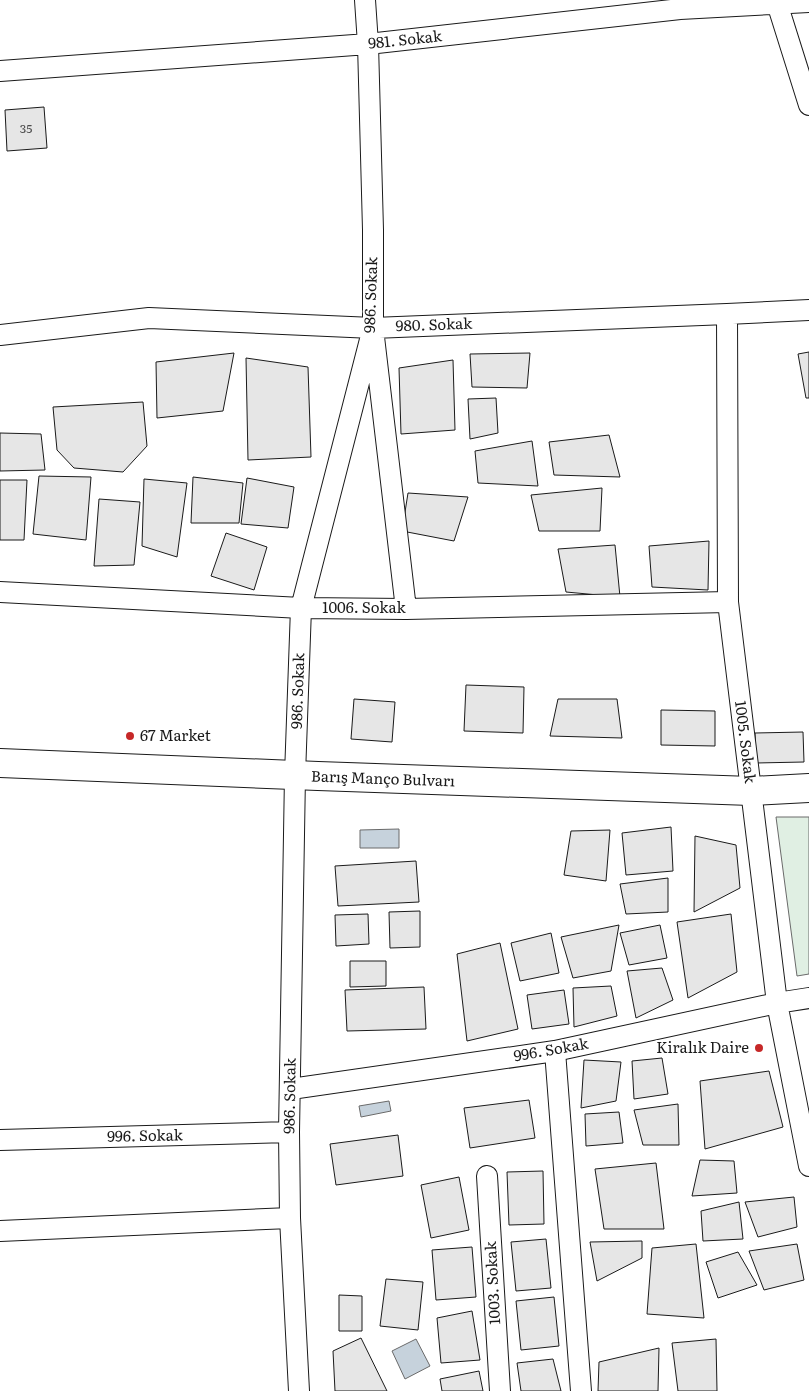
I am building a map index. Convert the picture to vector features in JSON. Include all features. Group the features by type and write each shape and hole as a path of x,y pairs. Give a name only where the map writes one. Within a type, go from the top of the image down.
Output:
{"main road":[{"name":"Barış Manço Bulvarı","path":"0,763 759,791 809,796"},
{"name":"Barış Manço Bulvarı","path":"759,791 809,788"}],"street":[{"name":"986. Sokak","path":"299,1391 290,1218 289,1132 295,775 301,608 373,328 373,230 365,0"},
{"name":"981. Sokak","path":"0,71 368,44 680,9 777,2 809,2"},
{"path":"777,2 809,105"},
{"name":"980. Sokak","path":"0,335 149,318 373,328 809,310"},
{"name":"1005. Sokak","path":"727,314 728,602 759,791 777,1003 809,1166"},
{"path":"373,328 406,609"},
{"name":"1006. Sokak","path":"0,592 301,608 406,609 728,602"},
{"name":"996. Sokak","path":"291,1089 554,1051 777,1003 809,998"},
{"path":"554,1051 582,1391"},
{"name":"996. Sokak","path":"0,1140 289,1132"},
{"name":"1003. Sokak","path":"486,1176 500,1391"},
{"path":"0,1231 290,1218"}],"green space":[{"path":"776,817 809,817 809,974 797,976"}],"shaded area":[{"path":"399,829 399,848 360,848 360,830"},
{"path":"389,1101 391,1111 361,1117 359,1106"},
{"path":"416,1339 430,1366 405,1379 392,1351"}],"building":[{"path":"44,107 47,148 7,151 5,110"},
{"path":"809,352 809,398 806,398 798,354"},
{"path":"234,353 223,411 157,418 156,362"},
{"path":"530,353 527,388 472,387 470,354"},
{"path":"246,358 308,367 311,457 248,460"},
{"path":"453,360 455,430 401,434 399,368"},
{"path":"496,398 498,433 470,439 468,399"},
{"path":"143,402 147,446 123,472 74,468 57,450 53,407"},
{"path":"0,433 41,434 45,470 0,471"},
{"path":"609,435 620,477 554,475 549,442"},
{"path":"532,441 538,486 478,483 475,451"},
{"path":"39,476 91,477 86,540 33,534"},
{"path":"193,477 243,483 239,523 191,523"},
{"path":"247,478 294,487 288,528 241,524"},
{"path":"144,479 187,483 177,557 142,546"},
{"path":"0,480 27,480 24,540 0,540"},
{"path":"602,488 600,531 539,531 531,495"},
{"path":"408,493 468,497 454,541 402,531"},
{"path":"99,499 140,502 134,565 94,566"},
{"path":"226,533 267,547 254,590 211,576"},
{"path":"709,541 708,590 652,587 649,546"},
{"path":"615,545 620,597 566,592 558,549"},
{"path":"466,685 524,687 523,733 464,731"},
{"path":"354,699 395,702 392,742 351,739"},
{"path":"558,699 617,699 622,738 550,736"},
{"path":"661,710 715,711 715,746 661,745"},
{"path":"803,732 804,762 756,763 755,733"},
{"path":"671,827 673,871 626,875 622,833"},
{"path":"610,830 606,881 564,875 571,831"},
{"path":"695,836 736,845 740,888 694,912"},
{"path":"416,861 419,902 338,906 335,866"},
{"path":"668,878 668,912 626,914 620,884"},
{"path":"420,911 420,947 390,948 389,912"},
{"path":"368,914 369,944 336,946 335,915"},
{"path":"731,914 737,972 688,998 677,922"},
{"path":"619,925 611,971 573,978 561,937"},
{"path":"660,925 667,958 629,965 620,933"},
{"path":"551,933 559,973 520,981 511,943"},
{"path":"500,943 518,1029 467,1041 457,954"},
{"path":"350,961 386,961 386,986 350,987"},
{"path":"662,968 673,1000 636,1018 627,971"},
{"path":"611,986 617,1016 574,1027 573,988"},
{"path":"424,987 426,1029 347,1031 345,990"},
{"path":"564,990 569,1024 532,1029 527,995"},
{"path":"662,1058 668,1094 634,1099 632,1061"},
{"path":"584,1060 621,1062 616,1101 581,1108"},
{"path":"769,1071 783,1127 705,1149 700,1081"},
{"path":"529,1100 535,1138 470,1148 464,1108"},
{"path":"678,1104 679,1145 643,1145 634,1110"},
{"path":"619,1112 623,1143 586,1146 585,1114"},
{"path":"398,1135 403,1176 336,1185 330,1144"},
{"path":"700,1160 734,1161 737,1193 692,1196"},
{"path":"656,1163 664,1229 604,1229 595,1169"},
{"path":"543,1171 544,1224 509,1225 507,1172"},
{"path":"459,1177 469,1230 431,1238 421,1185"},
{"path":"794,1197 797,1227 758,1237 745,1202"},
{"path":"739,1202 743,1239 703,1241 701,1211"},
{"path":"546,1239 551,1288 516,1291 511,1242"},
{"path":"642,1241 642,1258 597,1281 590,1242"},
{"path":"696,1244 704,1318 647,1314 652,1248"},
{"path":"797,1244 804,1280 764,1290 749,1251"},
{"path":"472,1247 476,1297 436,1300 432,1250"},
{"path":"738,1252 757,1285 718,1298 706,1262"},
{"path":"386,1279 423,1282 418,1330 380,1326"},
{"path":"339,1295 362,1296 362,1331 339,1331"},
{"path":"554,1297 559,1346 521,1350 516,1301"},
{"path":"472,1311 480,1360 441,1363 437,1318"},
{"path":"361,1338 387,1391 335,1391 333,1351"},
{"path":"716,1339 717,1391 678,1391 672,1343"},
{"path":"659,1348 658,1391 598,1391 599,1362"},
{"path":"553,1359 561,1391 521,1391 517,1363"},
{"path":"479,1371 483,1391 442,1391 440,1379"}],"place":[{"name":"67 Market","path":"130,736"},
{"name":"Kiralık Daire","path":"759,1048"}]}
